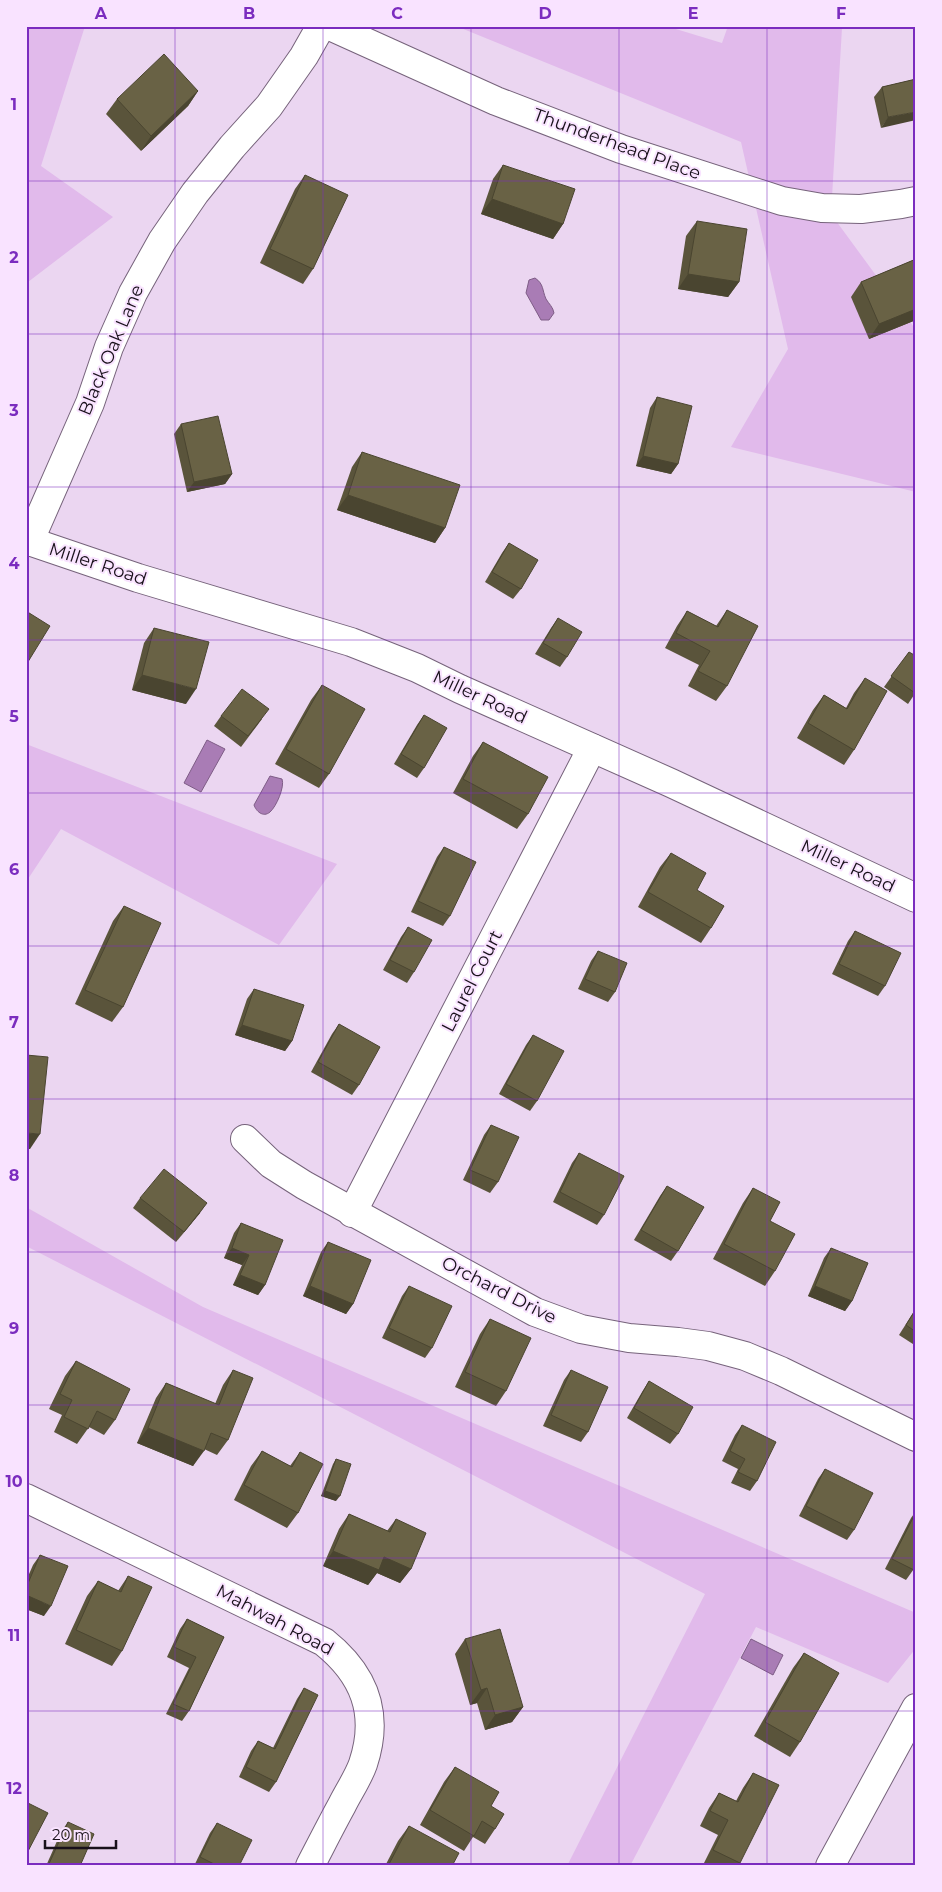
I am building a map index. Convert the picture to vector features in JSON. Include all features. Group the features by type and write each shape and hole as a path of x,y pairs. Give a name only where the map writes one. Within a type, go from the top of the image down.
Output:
{"street":[{"name":"Black Oak Lane","path":"28,541 90,403 109,347 133,293 162,242 195,193 268,106 304,56 321,26"},
{"name":"Thunderhead Place","path":"330,26 496,101 621,149 782,201 822,208 862,209 916,201"},
{"name":"Miller Road","path":"28,541 138,578 351,642 417,668 460,690 672,783 916,898"},
{"name":"Laurel Court","path":"352,1213 592,748"},
{"name":"Orchard Drive","path":"245,1139 271,1164 352,1213 534,1312 590,1330 629,1338 708,1346 745,1356 781,1371 916,1437"},
{"name":"Mahwah Road","path":"26,1498 324,1642 340,1655 356,1674 365,1694 370,1720 369,1743 363,1765 310,1866"},
{"path":"830,1866 916,1708"}],"shaded area":[{"path":"26,26 85,26 41,166 113,217 28,282 26,280"},
{"path":"456,26 666,26 722,43 728,26 857,26 842,28 831,214 916,330 916,492 731,447 788,349 741,142"},
{"path":"535,278 541,285 554,313 549,320 541,320 526,293 529,280"},
{"path":"207,740 225,749 201,792 184,783"},
{"path":"26,744 337,864 279,945 61,829 26,882"},
{"path":"270,776 282,779 283,783 279,797 270,812 262,814 254,805"},
{"path":"26,1207 203,1307 916,1613 916,1648 888,1683 756,1627 630,1866 567,1866 705,1594 26,1246"},
{"path":"751,1639 783,1655 773,1675 741,1658"}],"building":[{"path":"164,54 198,91 151,136 117,99"},
{"path":"916,79 916,112 888,117 882,87"},
{"path":"503,165 575,189 563,224 492,199"},
{"path":"305,175 348,195 313,269 270,249"},
{"path":"697,221 747,229 739,282 688,274"},
{"path":"916,259 916,309 879,324 861,282"},
{"path":"657,397 692,406 678,464 643,456"},
{"path":"218,416 232,474 194,482 181,424"},
{"path":"362,452 460,485 445,528 348,495"},
{"path":"509,543 538,560 521,589 492,572"},
{"path":"727,610 758,626 727,686 698,671 710,651 676,633 687,611 718,627"},
{"path":"26,611 50,626 26,665"},
{"path":"558,618 582,632 567,657 543,643"},
{"path":"154,628 209,642 196,689 142,675"},
{"path":"909,652 916,656 915,693 891,676"},
{"path":"865,678 887,691 854,750 808,723 824,695 847,709"},
{"path":"322,685 365,709 329,774 286,749"},
{"path":"242,689 269,709 248,736 221,716"},
{"path":"424,715 447,728 424,768 401,754"},
{"path":"483,742 548,777 528,814 463,779"},
{"path":"444,847 476,862 450,916 418,901"},
{"path":"671,853 706,873 697,890 724,906 711,928 648,892"},
{"path":"124,906 161,923 123,1007 85,990"},
{"path":"408,927 432,940 414,972 390,960"},
{"path":"855,931 901,953 885,986 839,964"},
{"path":"598,951 627,963 615,992 585,979"},
{"path":"254,989 304,1005 292,1041 242,1025"},
{"path":"339,1024 380,1047 359,1085 318,1062"},
{"path":"533,1035 564,1051 537,1101 506,1084"},
{"path":"26,1055 48,1057 40,1134 26,1133"},
{"path":"491,1125 519,1137 498,1182 470,1170"},
{"path":"579,1153 624,1176 604,1215 560,1192"},
{"path":"164,1169 207,1203 184,1232 140,1198"},
{"path":"667,1186 704,1207 678,1251 641,1230"},
{"path":"753,1188 780,1202 770,1221 795,1234 775,1271 724,1244"},
{"path":"241,1223 283,1240 265,1285 240,1275 249,1255 232,1248"},
{"path":"328,1242 371,1260 353,1304 310,1286"},
{"path":"831,1248 868,1263 852,1301 815,1286"},
{"path":"409,1286 452,1306 432,1348 389,1328"},
{"path":"916,1309 916,1332 906,1325"},
{"path":"490,1319 531,1338 506,1391 465,1372"},
{"path":"76,1361 130,1389 115,1420 97,1411 88,1429 64,1417 72,1400 60,1394"},
{"path":"233,1370 253,1378 228,1440 211,1433 204,1451 148,1428 166,1383 219,1405"},
{"path":"571,1370 608,1387 588,1432 551,1415"},
{"path":"649,1381 693,1407 678,1434 634,1408"},
{"path":"742,1425 776,1442 757,1481 738,1472 745,1459 730,1451"},
{"path":"262,1451 292,1467 300,1452 323,1464 298,1513 244,1485"},
{"path":"336,1459 351,1464 340,1496 325,1491"},
{"path":"825,1469 873,1493 854,1530 806,1506"},
{"path":"916,1512 916,1566 914,1570 892,1559"},
{"path":"349,1514 390,1532 396,1519 426,1533 411,1569 384,1557 379,1570 333,1551"},
{"path":"40,1555 68,1566 51,1606 26,1595 26,1588"},
{"path":"128,1576 152,1587 122,1651 76,1630 98,1581 121,1592"},
{"path":"187,1619 224,1637 189,1711 173,1704 196,1657 174,1647"},
{"path":"500,1629 523,1707 495,1715 487,1688 481,1690 465,1639"},
{"path":"804,1653 839,1673 800,1742 765,1722"},
{"path":"304,1688 318,1695 276,1782 246,1767 258,1741 275,1749"},
{"path":"455,1767 499,1792 491,1806 504,1814 495,1829 482,1821 474,1836 430,1810"},
{"path":"753,1773 779,1785 740,1863 713,1850 728,1820 710,1811 719,1793 738,1802"},
{"path":"26,1802 48,1813 26,1855"},
{"path":"68,1822 94,1834 80,1866 48,1866"},
{"path":"217,1823 252,1840 239,1866 218,1866 200,1857"},
{"path":"409,1826 459,1853 452,1866 388,1866"}]}
